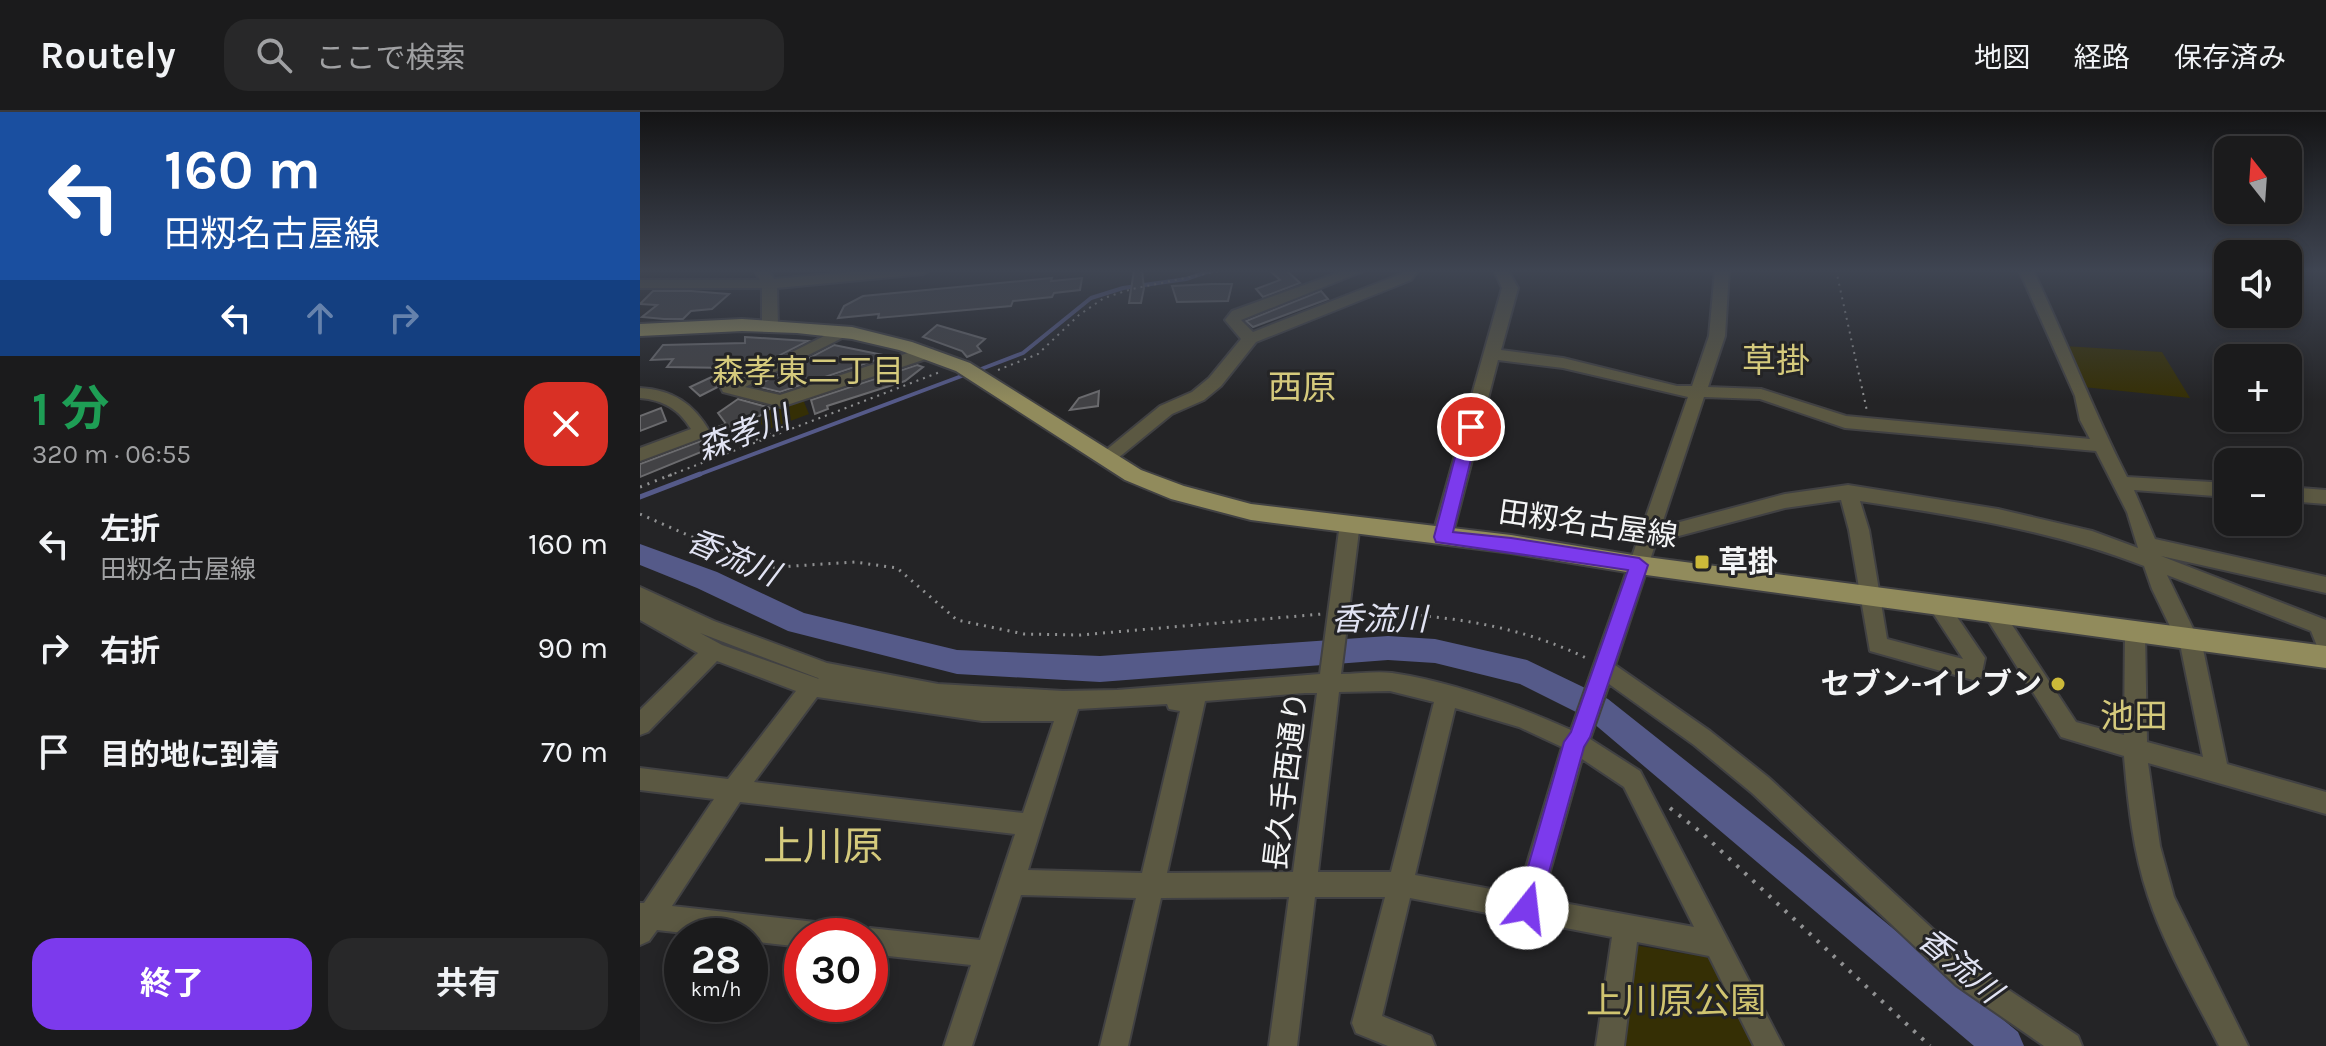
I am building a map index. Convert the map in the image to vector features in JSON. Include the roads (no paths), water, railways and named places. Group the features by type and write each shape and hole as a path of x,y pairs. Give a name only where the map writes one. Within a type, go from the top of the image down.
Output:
{"main road":[{"name":"田籾名古屋線","path":"640,330 770,326 842,332 926,353 967,370 1144,480 1251,512 1511,544 1639,565 2326,657"}],"street":[{"path":"770,314 770,326"},
{"path":"1238,314 1233,320 1250,339"},
{"path":"1106,459 1166,410 1198,396 1215,382 1250,339 1314,314"},
{"path":"1442,537 1464,447 1503,314"},
{"path":"1527,908 1577,740 1717,336 1719,314"},
{"path":"2046,314 2083,396 2089,420 2122,483 2183,636 2192,649 2217,771"},
{"path":"842,332 729,388 781,401 926,353"},
{"path":"1492,354 1563,363 1677,391 1761,394 1822,416 1870,425 2104,446"},
{"path":"640,393 673,399 686,408 701,432 640,455"},
{"path":"2122,483 2214,489"},
{"path":"1649,537 1785,501 1848,492 1998,516 2148,552 2320,626 2326,645"},
{"path":"1848,492 1859,530 1877,645 1973,671 1974,658 1937,604"},
{"path":"2302,495 2326,497"},
{"name":"長久手西通り","path":"1283,1046 1350,523"},
{"path":"2148,552 2165,550 2326,585"},
{"path":"640,595 707,627 826,672 938,693 1063,700 1117,699 1331,679 1390,682 1526,720 1577,740 1632,779 1769,1046"},
{"path":"640,610 714,651 812,687 982,711 1068,712 1194,701 1114,1046"},
{"path":"1992,611 2069,730 2326,803"},
{"path":"2135,632 2135,750 2155,875 2178,934 2234,1046"},
{"path":"640,725 714,651"},
{"path":"1601,670 1702,738 1760,785 1965,976 2068,1046"},
{"path":"784,933 643,921 733,791 812,687"},
{"path":"1421,1046 1366,1023 1447,696"},
{"path":"958,1046 1068,712"},
{"path":"640,779 1032,825"},
{"path":"1013,882 1152,886 1400,884 1714,944"},
{"path":"1610,1046 1626,929"},
{"path":"888,943 987,954"}],"waterway":[{"name":"森孝川","path":"976,371 1023,353 1072,314"},
{"name":"森孝川","path":"695,476 967,374"},
{"name":"森孝川","path":"640,497 700,474"},
{"name":"香流川","path":"640,554 707,580 798,623 957,662 1100,669 1388,648 1435,651 1527,673 1597,708 1785,861 2004,1046"}],"place":[{"name":"草掛","path":"1702,562"},
{"name":"セブン-イレブン","path":"2058,684"}],"district":[{"name":"草掛","path":"1776,360"},
{"name":"森孝東二丁目","path":"808,371"},
{"name":"西原","path":"1302,387"},
{"name":"池田","path":"2134,716"},
{"name":"上川原","path":"823,846"}],"park label":[{"name":"上川原公園","path":"1676,1000"}]}
